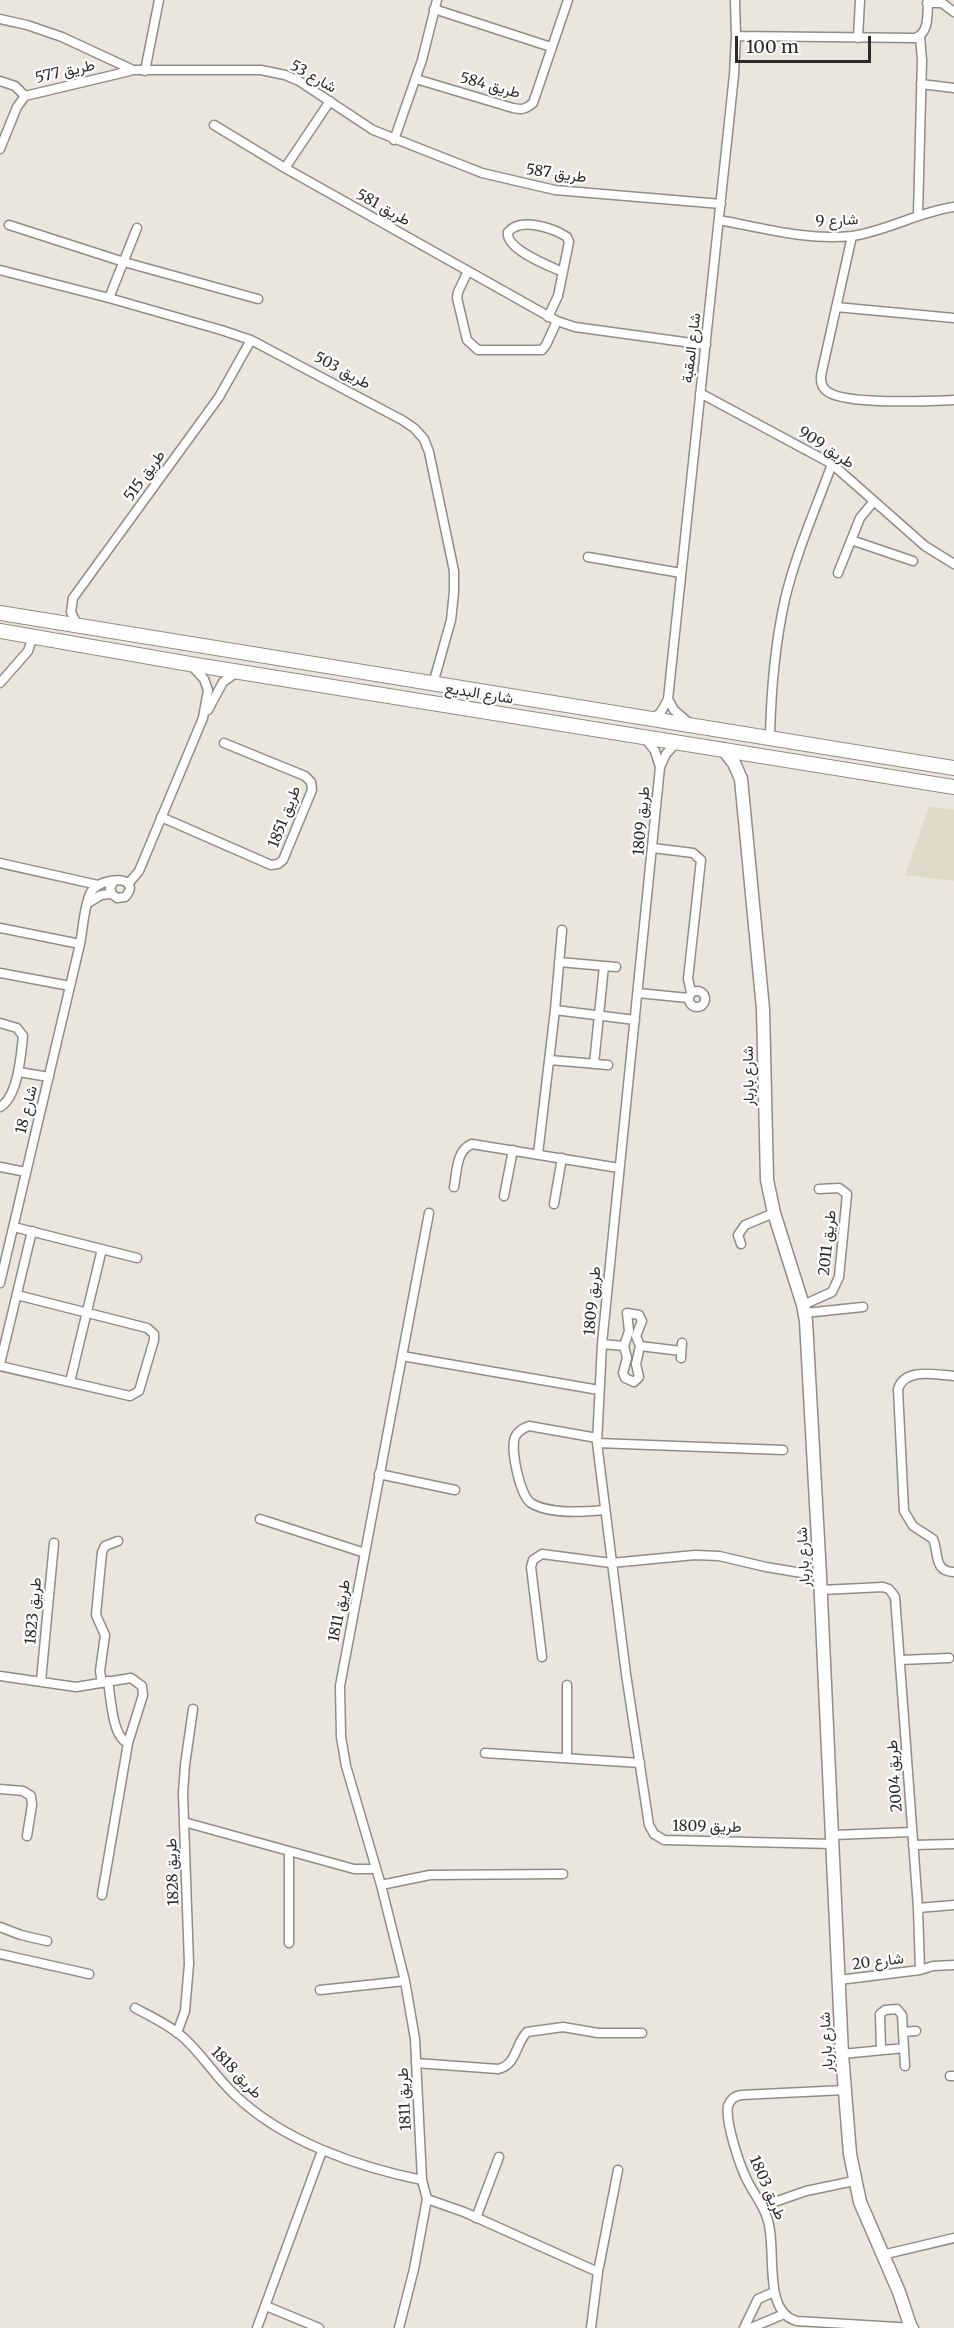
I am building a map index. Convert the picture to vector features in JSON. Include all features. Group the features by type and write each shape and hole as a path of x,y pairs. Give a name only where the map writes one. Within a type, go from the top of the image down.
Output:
{"main road":[{"name":"شارع البديع","path":"0,613 954,768"},
{"name":"شارع البديع","path":"0,630 237,672 954,787"},
{"path":"582,727 585,708"}],"street":[{"path":"145,71 159,0"},
{"name":"طريق 584","path":"416,79 520,110 527,108 533,103 568,0"},
{"name":"شارع المقبة","path":"668,699 721,204 736,36 735,0"},
{"path":"858,38 860,0"},
{"path":"736,36 920,37 926,30 927,1 942,3 954,12"},
{"path":"394,140 416,79 436,4 551,47"},
{"name":"شارع 53","path":"0,19 63,37 133,70 248,69 272,71 299,81 373,130 394,140"},
{"path":"918,214 922,51 920,37"},
{"name":"طريق 577","path":"0,149 17,107 25,96 133,70"},
{"path":"0,81 15,86 25,96"},
{"path":"921,84 954,88"},
{"path":"285,168 330,101"},
{"name":"طريق 581","path":"214,124 285,168 557,321 575,327 706,345"},
{"name":"طريق 587","path":"394,140 474,171 530,186 721,204"},
{"name":"شارع 9","path":"719,220 813,236 852,236 880,229 918,214 954,207"},
{"path":"548,316 558,296 563,272 569,242 567,237 555,231 530,225 518,224 508,232 510,241 518,249 563,272"},
{"path":"9,225 258,299"},
{"path":"109,298 137,228"},
{"path":"852,236 820,380 823,387 829,393 875,400 954,400"},
{"name":"طريق 503","path":"0,270 109,298 251,340 371,402 414,428 424,439 429,452 454,581 454,606 433,684"},
{"path":"468,271 457,298 466,340 478,350 542,350 557,321"},
{"path":"836,307 954,318"},
{"name":"طريق 515","path":"78,626 71,612 71,603 76,594 219,398 251,340"},
{"name":"طريق 909","path":"700,393 832,464 925,546 954,564"},
{"path":"770,737 777,644 786,597 832,464"},
{"path":"838,573 860,518 874,501"},
{"path":"851,540 913,561"},
{"path":"588,556 681,573"},
{"path":"0,683 28,651 33,636"},
{"path":"190,664 204,679 208,690 203,718"},
{"path":"111,894 111,885 136,876 203,718 223,682 237,672"},
{"path":"654,718 662,712 668,699"},
{"path":"668,699 674,710 690,724"},
{"name":"طريق 1809","path":"644,737 655,751 660,767"},
{"name":"طريق 1809","path":"677,742 666,754 660,767 602,1344 597,1440 611,1563 650,1828 660,1839 833,1839 912,1832"},
{"name":"طريق 1851","path":"161,817 271,865 283,860 312,790 311,782 305,776 224,743"},
{"name":"شارع باربار","path":"723,749 734,763 741,779 763,1009 767,1180 774,1213 804,1309 821,1590 845,2090 854,2181 863,2212 902,2298 912,2328"},
{"path":"741,779 747,766 757,754"},
{"path":"638,993 690,995 688,979 701,860 693,853 653,848"},
{"path":"0,863 98,885 121,882"},
{"path":"88,903 101,895 111,894 117,898 125,897 129,890 121,882"},
{"name":"شارع 18","path":"0,1283 88,903 93,890 98,885"},
{"path":"0,928 80,944"},
{"path":"538,1154 550,1060 561,930"},
{"path":"559,962 616,967"},
{"path":"594,1064 604,966"},
{"path":"0,973 70,986"},
{"path":"555,1010 635,1020"},
{"path":"0,1023 17,1028 23,1036 19,1072 8,1099 0,1107"},
{"path":"550,1060 608,1065"},
{"path":"19,1072 49,1077"},
{"path":"454,1187 459,1157 465,1148 476,1144 619,1167"},
{"path":"504,1196 513,1150"},
{"path":"554,1204 562,1158"},
{"path":"0,1167 26,1172"},
{"name":"طريق 2011","path":"804,1309 832,1292 839,1276 847,1194 840,1188 819,1188"},
{"name":"طريق 1811","path":"399,2328 414,2269 427,2199 423,2180 416,2063 405,1981 381,1885 346,1766 341,1737 340,1686 429,1213"},
{"path":"741,1244 738,1235 745,1224 774,1213"},
{"path":"14,1227 137,1258"},
{"path":"17,1295 150,1329 154,1334 154,1340 139,1391 134,1396 126,1396 0,1365 32,1231"},
{"path":"70,1382 102,1249"},
{"path":"804,1309 863,1307"},
{"path":"615,1312 627,1313 637,1314 642,1319 633,1334 624,1346 626,1360 623,1375 632,1382 639,1377 636,1362 640,1346 633,1334 627,1313"},
{"path":"602,1344 624,1346"},
{"path":"640,1346 682,1351"},
{"path":"402,1356 599,1390"},
{"path":"626,1360 636,1362"},
{"path":"954,1376 911,1375 902,1380 898,1389 904,1511 913,1526 933,1539 939,1566 944,1570 954,1572"},
{"path":"604,1510 570,1511 531,1503 520,1489 513,1446 516,1435 529,1426 597,1440 783,1450"},
{"path":"379,1474 455,1490"},
{"path":"260,1519 365,1553"},
{"path":"118,1541 105,1546 102,1552 96,1615 105,1635 100,1671 105,1682 117,1732 120,1738 128,1743"},
{"name":"طريق 1823","path":"41,1681 54,1542"},
{"path":"542,1657 532,1570 533,1560 545,1554 611,1563 707,1555 820,1576"},
{"name":"طريق 2004","path":"821,1590 883,1587 889,1588 895,1596 914,1845 920,1970"},
{"path":"900,1660 949,1658"},
{"path":"0,1676 76,1687 132,1678 139,1682 143,1690 128,1743 102,1895"},
{"path":"567,1685 567,1758"},
{"name":"طريق 1828","path":"177,2033 185,2011 189,1964 183,1779 193,1709"},
{"path":"485,1753 640,1763"},
{"path":"0,1789 23,1791 31,1796 32,1805 27,1836"},
{"path":"184,1822 354,1869 376,1869"},
{"path":"914,1845 954,1844"},
{"path":"289,1851 289,1943"},
{"path":"381,1885 430,1875 563,1874"},
{"path":"918,1908 954,1905"},
{"path":"0,1927 47,1941"},
{"path":"0,1954 89,1974"},
{"name":"شارع 20","path":"839,1980 954,1965"},
{"path":"320,1990 405,1981"},
{"name":"طريق 1818","path":"135,2008 177,2033 192,2046 233,2094 276,2126 322,2151 381,2172 423,2180"},
{"path":"881,2050 881,2013 885,2010 898,2010 902,2015 905,2066"},
{"path":"416,2063 498,2069 512,2061 527,2032 563,2027 598,2033 642,2033"},
{"path":"903,2032 916,2031"},
{"path":"843,2054 904,2048"},
{"name":"طريق 1803","path":"788,2320 777,2305 774,2292 772,2238 763,2206 748,2182 737,2154 728,2112 732,2099 741,2095 845,2090"},
{"path":"257,2328 322,2151"},
{"path":"476,2218 499,2157"},
{"path":"591,2328 598,2272 618,2170"},
{"path":"763,2206 806,2191 854,2181"},
{"path":"427,2199 598,2272"},
{"path":"882,2255 954,2238"},
{"path":"744,2328 758,2299 774,2292"},
{"path":"266,2306 319,2328"},
{"path":"751,2328 788,2320 834,2326 912,2328"}],"shaded area":[{"path":"929,806 954,810 954,881 905,875"}]}
